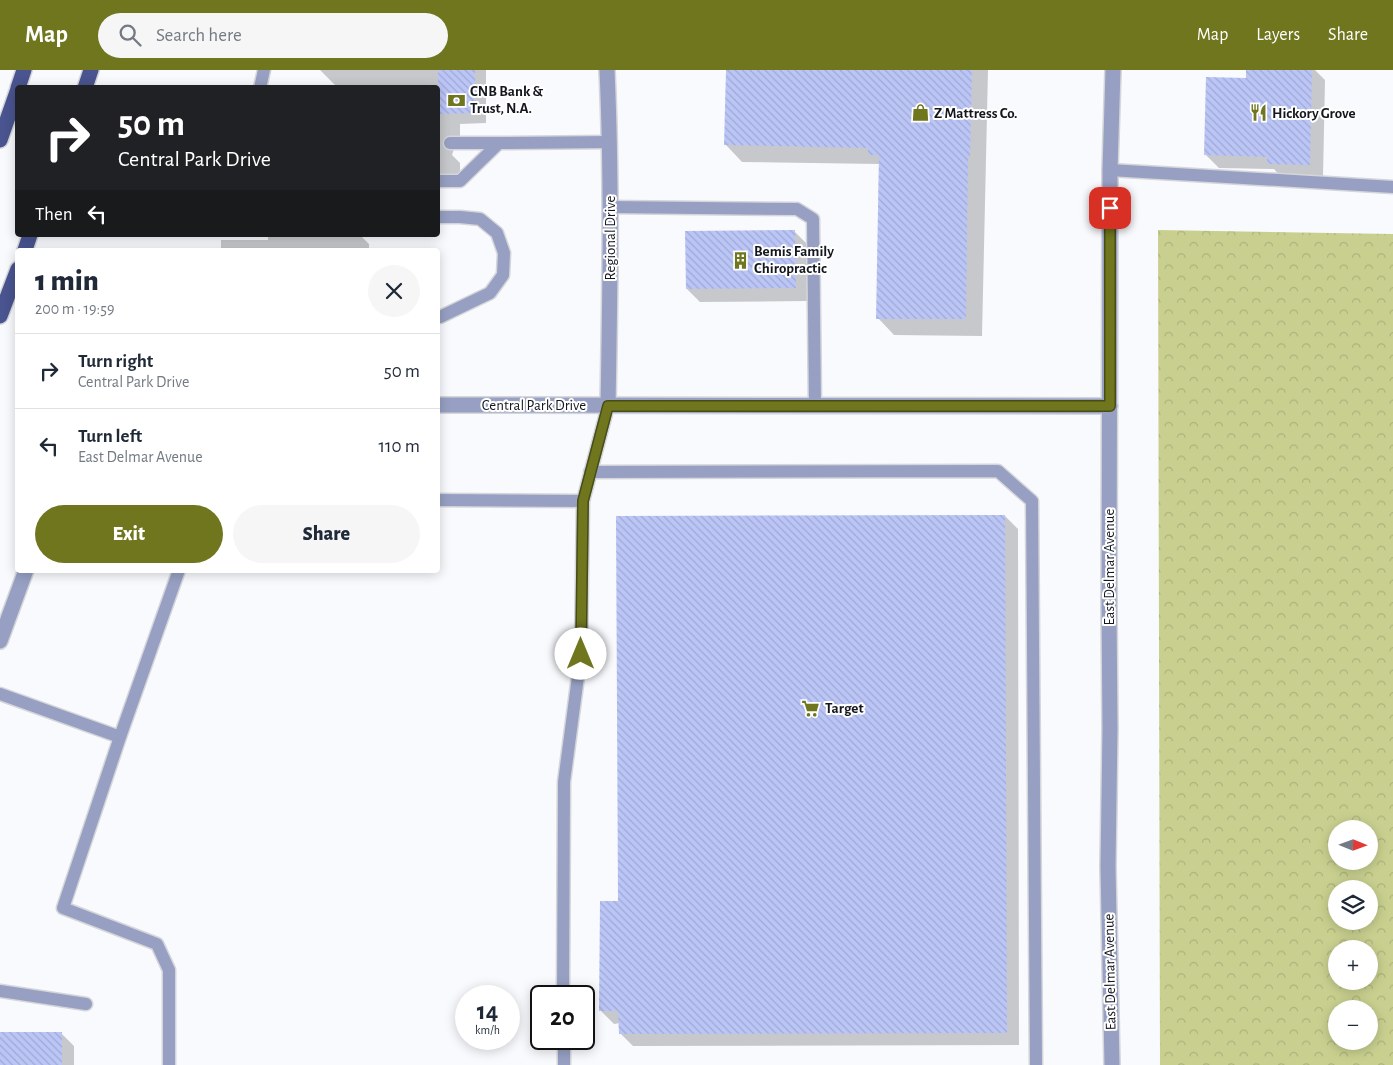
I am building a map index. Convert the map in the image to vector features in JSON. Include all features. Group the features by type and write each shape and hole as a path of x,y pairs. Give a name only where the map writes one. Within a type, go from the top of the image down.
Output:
{"main road":[{"path":"19,85 24,70"},
{"path":"86,85 91,70"},
{"path":"0,140 15,97"},
{"path":"0,316 15,277"}],"street":[{"name":"Regional Drive","path":"606,70 610,142 608,406"},
{"name":"East Delmar Avenue","path":"1112,1065 1108,867 1110,729 1110,170 1113,70"},
{"name":"Central Park Drive","path":"440,405 1110,406"},
{"path":"0,641 25,573"}],"lane":[{"path":"261,85 264,70"},
{"path":"450,144 610,142"},
{"path":"440,182 460,181 499,143"},
{"path":"1110,170 1393,188"},
{"path":"610,207 797,209 813,220 815,406"},
{"path":"440,217 460,216 480,219 497,233 504,253 503,275 490,293 440,317"},
{"path":"563,985 564,791 581,654 583,501 608,406"},
{"path":"590,472 998,471 1032,501 1036,1065"},
{"path":"440,500 583,501"},
{"path":"169,1065 169,970 156,944 63,908 120,737 178,573"},
{"path":"0,694 120,737"},
{"path":"0,991 86,1004"},
{"path":"564,1050 564,1065"}],"green space":[{"path":"1158,230 1393,234 1393,1065 1160,1065"}],"building":[{"path":"438,70 475,70 475,113 440,114 440,85 438,85"},
{"path":"726,70 972,70 970,157 968,157 966,319 876,319 879,155 868,155 868,148 724,145"},
{"name":"Hickory Grove","path":"1246,70 1312,70 1310,165 1267,164 1267,157 1204,155 1206,77 1246,78"},
{"name":"Bemis Family Chiropractic","path":"795,230 796,288 686,289 685,231"},
{"name":"Target","path":"1005,515 1007,1033 619,1034 618,1011 599,1011 600,901 618,901 616,516"},
{"path":"0,1032 62,1032 62,1065 0,1065"}],"place":[{"name":"CNB Bank & Trust, N.A.","path":"456,100"},
{"name":"Z Mattress Co.","path":"920,113"},
{"name":"Hickory Grove","path":"1258,113"},
{"name":"Bemis Family Chiropractic","path":"740,260"},
{"name":"Target","path":"811,708"}],"route":[{"path":"581,654 583,501 608,406 1110,406 1110,208"}]}
